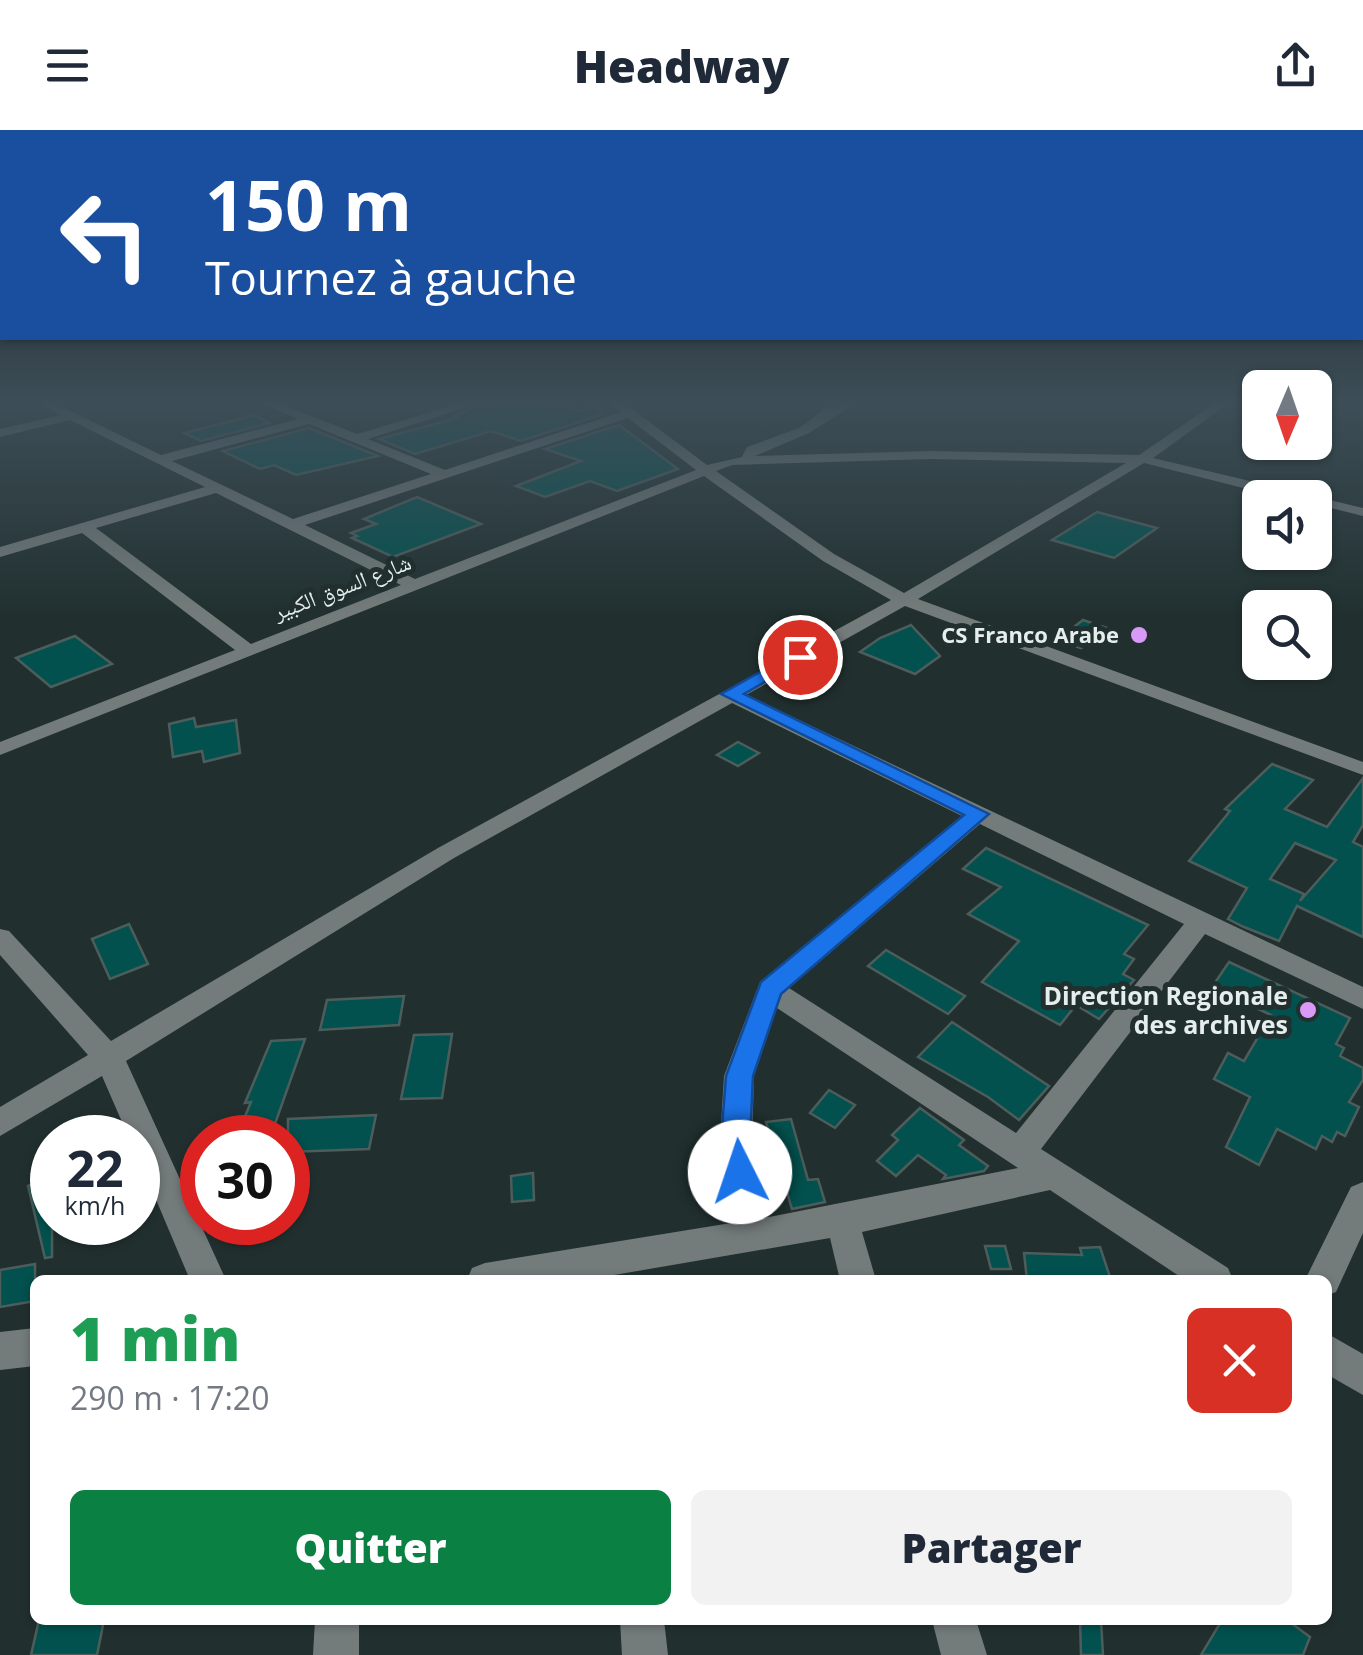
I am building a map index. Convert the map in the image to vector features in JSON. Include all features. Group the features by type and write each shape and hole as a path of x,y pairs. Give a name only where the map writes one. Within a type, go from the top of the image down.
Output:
{"street":[{"path":"186,474 412,584"},
{"path":"291,525 443,474"},
{"name":"شارع السوق الكبير","path":"0,749 689,474"},
{"path":"710,474 878,588 904,600 1363,769"},
{"path":"0,1124 446,853 904,600 1115,474"},
{"path":"1207,474 1242,483"},
{"path":"0,552 87,529 213,488"},
{"path":"1332,504 1363,512"},
{"path":"87,529 246,649"},
{"path":"730,694 1363,999"},
{"path":"750,1234 736,1141 739,1076 770,989 978,814"},
{"path":"1020,1152 1202,922"},
{"path":"0,938 110,1059 206,1275"},
{"path":"770,989 1207,1275"},
{"path":"546,1275 606,1270 750,1234 842,1220 1054,1175"},
{"path":"1324,1275 1363,1197"},
{"path":"842,1220 857,1275"},
{"path":"0,1351 30,1348"},
{"path":"1332,1356 1363,1376"},
{"path":"336,1655 338,1625"},
{"path":"642,1625 645,1655"},
{"path":"955,1625 964,1655"}],"building":[{"path":"547,474 664,474 617,491 590,481 545,497 516,486"},
{"path":"417,497 481,524 393,557 352,538 357,536 351,533 376,524 364,519"},
{"path":"1097,512 1157,528 1114,558 1052,540"},
{"path":"1083,620 1107,628 1081,648 1057,640"},
{"path":"911,625 940,656 915,674 860,652 880,638"},
{"path":"75,636 112,664 51,687 16,658"},
{"path":"194,718 196,727 236,720 240,753 204,762 202,751 173,757 169,724"},
{"path":"738,742 759,753 738,766 717,755"},
{"path":"1272,764 1313,780 1285,809 1327,827 1363,778 1363,825 1353,842 1363,847 1363,937 1297,906 1279,941 1228,919 1247,888 1189,861 1230,811 1225,809","holes":["1295,843 1336,860 1300,901 1304,894 1270,879"]},
{"path":"986,848 1148,925 1124,954 1134,959 1123,974 1134,980 1099,1019 1076,1005 1060,1025 982,982 1019,941 968,914 1001,887 963,869"},
{"path":"129,924 148,964 110,979 92,939"},
{"path":"886,950 965,996 948,1014 868,966"},
{"path":"1229,962 1350,1018 1336,1044 1344,1048 1340,1056 1363,1068 1363,1080 1349,1102 1359,1107 1345,1136 1337,1132 1332,1142 1322,1136 1316,1149 1277,1129 1259,1165 1226,1147 1250,1097 1214,1079 1228,1053 1244,1061 1271,1015 1212,987"},
{"path":"404,996 399,1025 320,1030 327,1000"},
{"path":"952,1022 1049,1086 1019,1120 988,1097 918,1057"},
{"path":"452,1034 442,1098 401,1099 414,1035"},
{"path":"305,1039 278,1115 246,1115 251,1102 245,1103 271,1041"},
{"path":"829,1090 855,1105 835,1128 810,1113"},
{"path":"920,1108 964,1140 959,1145 988,1166 984,1171 943,1179 946,1175 918,1155 896,1176 877,1161 898,1140 892,1135"},
{"path":"376,1115 369,1149 310,1151 310,1118"},
{"path":"791,1119 808,1180 818,1179 825,1202 792,1209 766,1122"},
{"path":"533,1173 534,1200 512,1202 511,1176"},
{"path":"42,1245 52,1245 52,1257 45,1258"},
{"path":"985,1246 1005,1246 1011,1269 991,1269"},
{"path":"1100,1247 1109,1275 1026,1275 1024,1253 1082,1255 1080,1248"},
{"path":"35,1264 35,1275 30,1275 30,1302 0,1307 0,1270"},
{"path":"38,1625 103,1625 97,1655 31,1655"},
{"path":"1080,1625 1101,1625 1103,1655 1081,1655"},
{"path":"1219,1625 1294,1625 1310,1637 1303,1655 1201,1655"}],"place":[{"name":"CS Franco Arabe","path":"1139,635"},
{"name":"Direction Regionale des archives","path":"1308,1010"}],"route":[{"path":"740,1172 736,1141 739,1076 770,989 978,814 730,694 800,657"}]}
